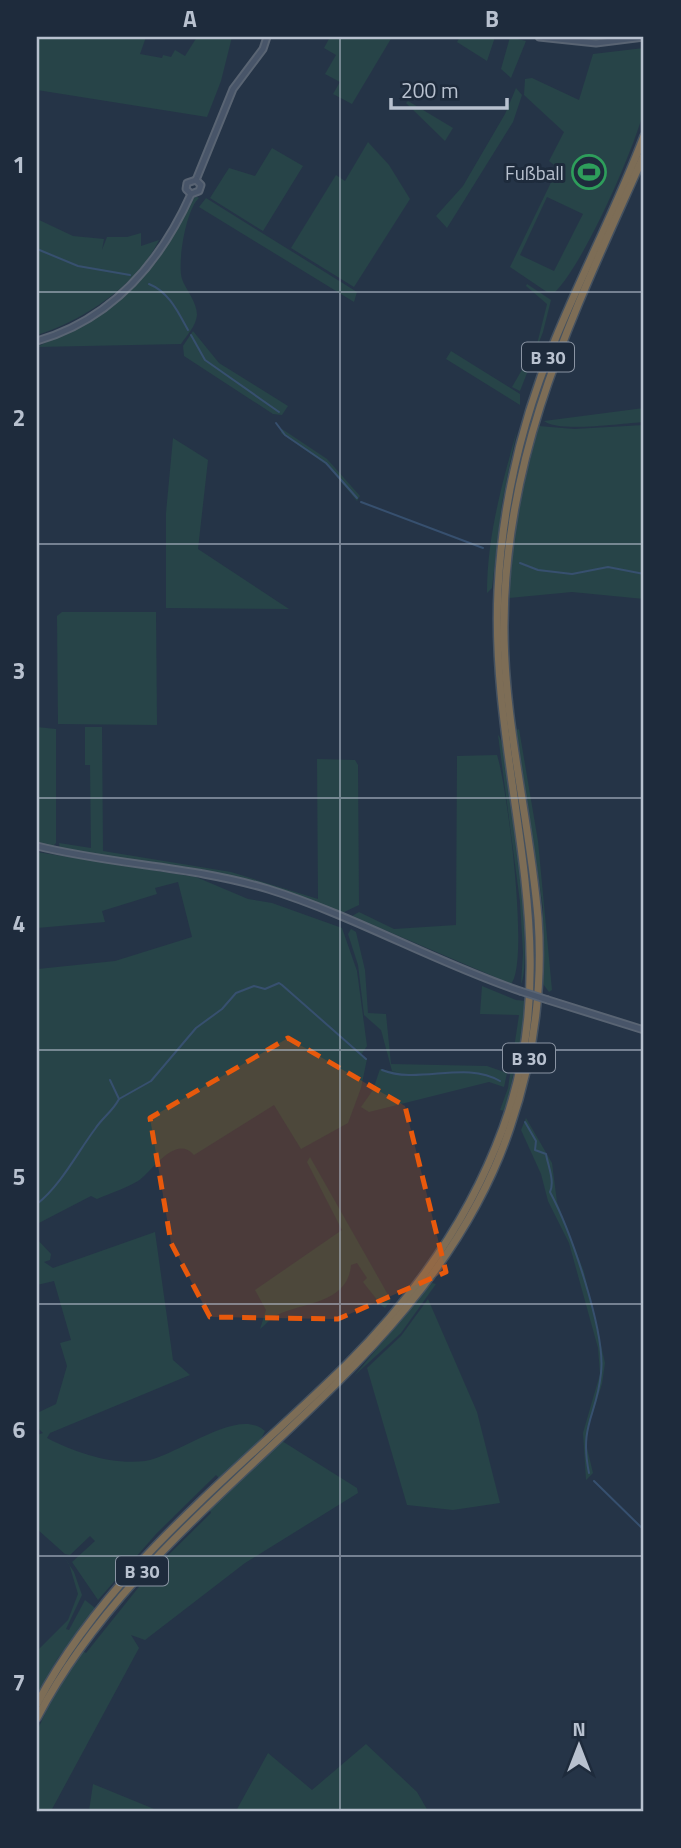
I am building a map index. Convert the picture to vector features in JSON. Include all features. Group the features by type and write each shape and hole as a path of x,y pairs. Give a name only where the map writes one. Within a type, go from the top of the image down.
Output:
{"highway":[{"name":"B 30","path":"37,1704 76,1642 126,1579 282,1431 375,1334 443,1249 486,1171 517,1085 531,1001 531,923 500,689 501,606 512,480 531,405 555,340 644,136"},
{"name":"B 30","path":"502,591 518,480 544,387 644,155"},
{"name":"B 30","path":"37,1718 79,1649 112,1605 155,1557 269,1443"}],"street":[{"path":"37,341 92,317 136,282 166,245 191,194 200,189 196,180 233,89 263,49 267,37"},
{"path":"539,37 596,43 644,37"},
{"path":"191,194 187,191 187,183 196,180"},
{"path":"37,846 196,872 271,890 321,908 520,991 644,1030"}],"highlighted area":[{"path":"288,1038 405,1106 446,1272 338,1319 210,1317 171,1243 150,1118"}],"green space":[{"path":"37,37 146,37 140,54 162,58 163,55 171,57 175,50 185,56 197,37 232,37 221,81 207,117 37,90"},
{"path":"330,37 392,37 352,104 333,94 340,82 325,74 336,55 324,48"},
{"path":"460,37 495,37 487,61 457,42"},
{"path":"510,37 526,41 511,78 501,69"},
{"path":"644,48 645,106 629,154 593,234 555,292 547,292 510,267 558,168 549,161 564,132 524,95 525,79 532,78 579,100 593,54","holes":["547,197 583,214 554,271 520,255"]},
{"path":"516,88 522,95 513,122 447,228 436,216 463,186 505,114"},
{"path":"408,101 453,128 445,141 406,103"},
{"path":"368,142 389,165 410,199 354,287 291,248 336,175 345,181"},
{"path":"272,148 303,166 263,231 210,198 229,168 255,176"},
{"path":"195,196 199,198 187,224 181,271 197,315 193,327 181,344 37,347 101,315 133,288 157,261"},
{"path":"206,198 357,292 354,302 199,207"},
{"path":"37,219 73,236 104,239 102,250 107,237 127,237 141,233 141,246 159,240 137,272 107,299 72,321 37,335"},
{"path":"527,284 551,300 543,332 520,391 512,387 537,344 547,304 526,286"},
{"path":"193,331 219,363 288,406 282,415 273,414 184,356 183,346"},
{"path":"451,351 520,394 520,405 446,359"},
{"path":"644,408 644,422 577,427 551,425 544,421"},
{"path":"644,425 644,599 572,592 509,598 519,511 539,426 574,429"},
{"path":"282,429 327,459 360,496 357,501 328,466 281,433"},
{"path":"517,430 502,503 492,588 487,593 493,531"},
{"path":"173,438 208,460 198,549 289,609 166,608 166,513"},
{"path":"62,612 156,612 157,725 58,724 57,616"},
{"path":"37,727 56,729 56,843 52,847 37,844"},
{"path":"85,727 102,727 103,851 231,872 318,899 317,759 355,760 358,765 359,905 340,914 227,876 60,850 59,843 91,848 90,765 85,765"},
{"path":"519,729 538,841 552,990 549,992 543,984 543,908 516,730"},
{"path":"498,735 503,747 514,812 523,898 525,937 521,984 523,953 520,902"},
{"path":"497,755 511,835 518,910 516,969 511,984 352,916 359,912 394,929 456,925 457,756"},
{"path":"37,852 196,877 248,899 272,903 342,928 357,971 367,1046 361,1055 367,1059 361,1088 348,1123 301,1149 274,1105 194,1155 187,1149 171,1151 133,1184 97,1199 91,1196 37,1224 37,965 38,969 115,961 192,937 178,882 155,888 157,894 102,911 105,922 37,928"},
{"path":"351,929 356,932 365,970 368,1013 386,1014 391,1064 487,1066 507,1073 504,1087 489,1082 369,1112 361,1107 373,1090 380,1069 401,1073 392,1071 381,1030 364,1015 358,965 348,934"},
{"path":"482,986 516,1000 526,1001 521,1041 505,1111 500,1110 508,1088 519,1015 480,1014"},
{"path":"526,1118 552,1163 557,1202 584,1272 605,1363 602,1384 587,1431 587,1448 593,1473 586,1480 583,1433 600,1374 598,1348 569,1243 548,1201 541,1174 521,1130"},
{"path":"310,1157 391,1300 385,1308 382,1306 363,1282 367,1278 357,1263 351,1265 348,1278 334,1294 275,1316 260,1329 266,1310 255,1290 342,1230 307,1162"},
{"path":"155,1232 173,1360 190,1375 50,1433 47,1438 94,1457 133,1462 159,1457 239,1424 253,1425 265,1431 261,1439 219,1478 216,1475 157,1533 98,1600 72,1562 95,1541 90,1536 70,1555 65,1554 37,1529 37,1435 43,1433 37,1427 37,1413 56,1404 67,1366 60,1343 71,1340 54,1281 37,1285 37,1239 51,1254 50,1260 44,1262 53,1268"},
{"path":"432,1283 436,1284 401,1333 354,1376"},
{"path":"428,1299 477,1412 500,1503 453,1510 407,1505 367,1368 401,1336"},
{"path":"282,1441 357,1488 358,1493 245,1563 145,1640 131,1635 139,1648 51,1811 37,1811 37,1731 53,1696 82,1651 86,1653 150,1573 211,1513 209,1508"},
{"path":"69,1565 82,1595 66,1629 69,1630 85,1600 95,1608 58,1658 37,1694 37,1651 68,1620 78,1594"},
{"path":"366,1744 417,1792 428,1811 236,1811 268,1753 312,1790"},
{"path":"93,1784 159,1811 89,1811"}],"waterway":[{"path":"37,249 78,266 130,275"},
{"path":"149,284 167,297 188,330"},
{"path":"191,335 205,360 279,412"},
{"path":"276,423 285,435 326,463 357,498"},
{"path":"361,502 483,548"},
{"path":"520,563 538,570 572,574 608,567 644,574"},
{"path":"119,1099 151,1081 196,1028 222,1009 236,993 254,986 265,989 279,983 366,1059"},
{"path":"382,1070 411,1075 472,1073 500,1081"},
{"path":"37,1204 61,1178 117,1103 119,1099 110,1080"},
{"path":"525,1122 536,1141 535,1150 546,1154 551,1178 550,1192 585,1281 598,1333 601,1373 587,1431 586,1456 589,1473"},
{"path":"594,1481 644,1530"}],"place":[{"name":"Fußball","path":"589,172"}]}
